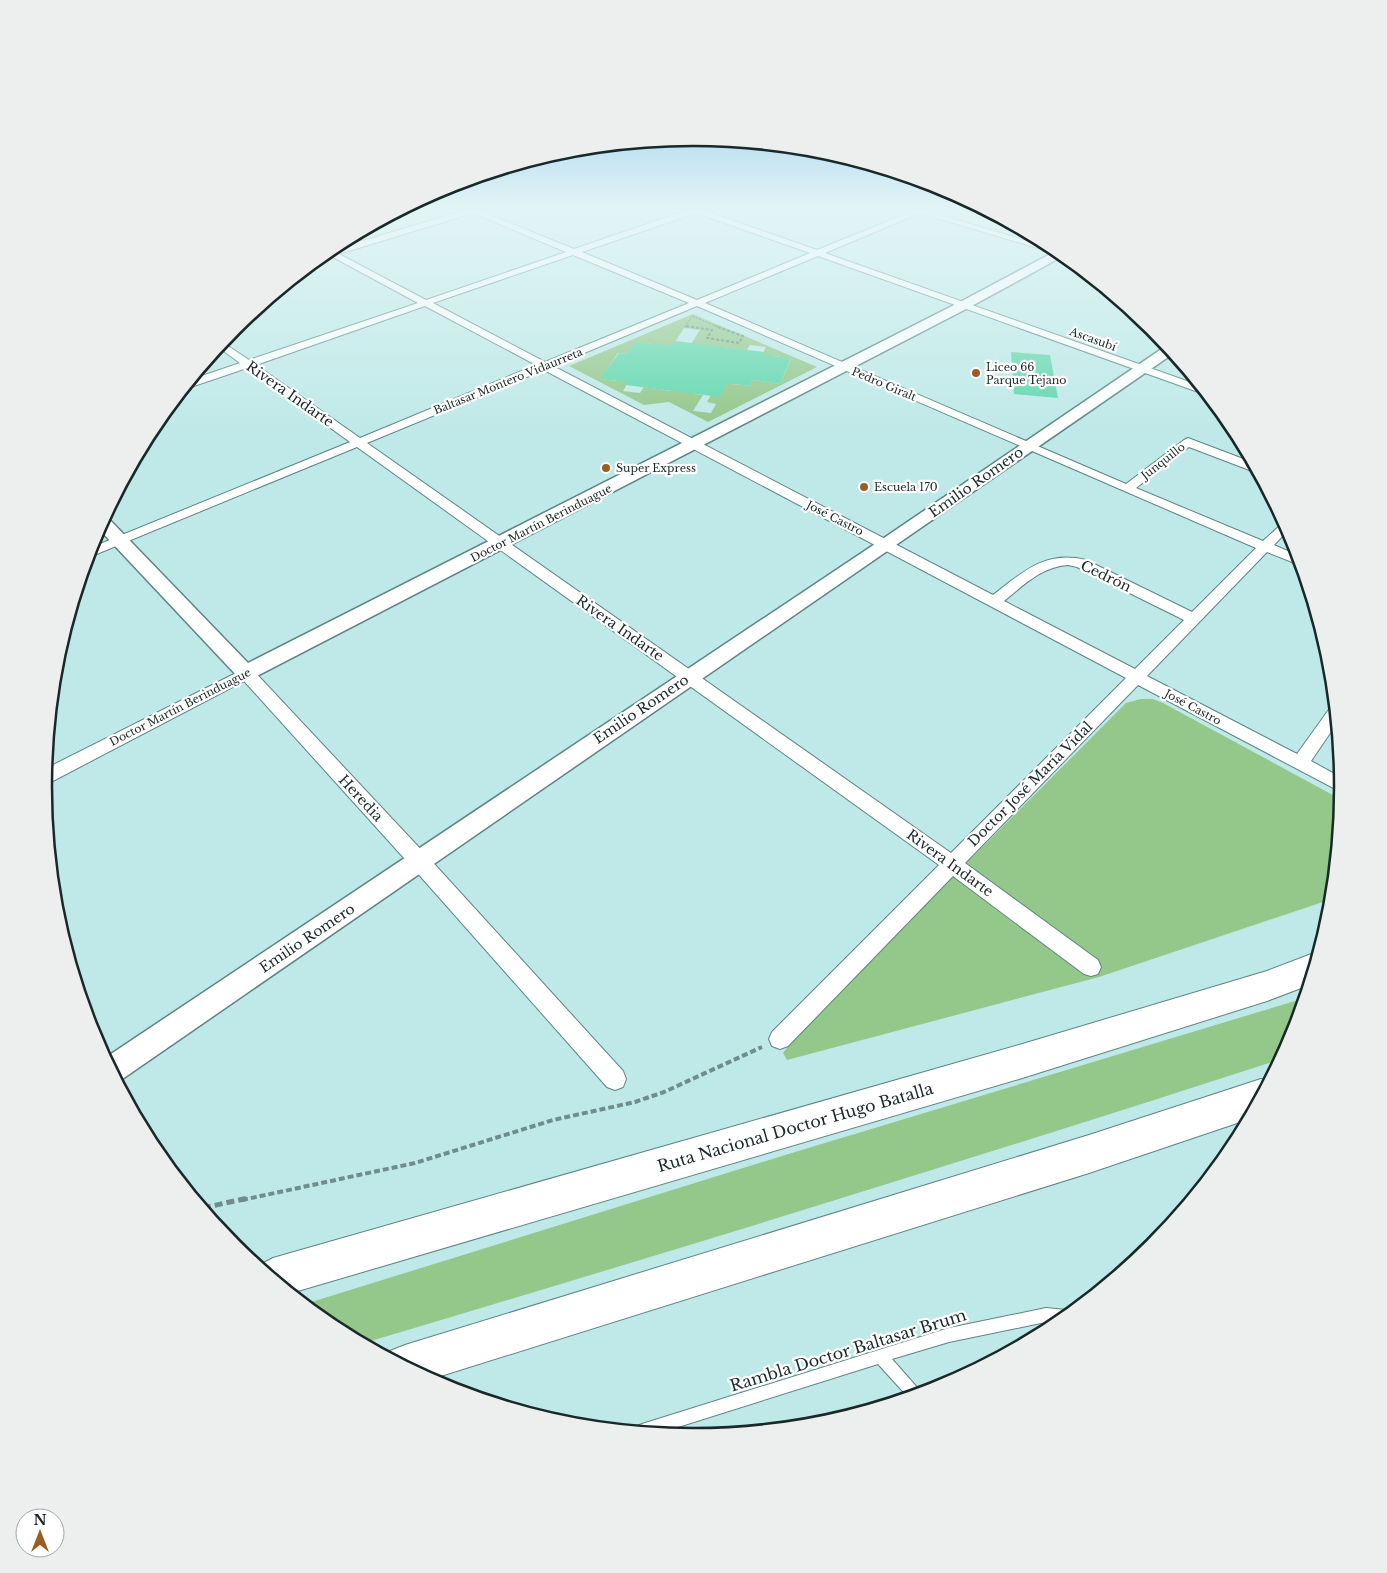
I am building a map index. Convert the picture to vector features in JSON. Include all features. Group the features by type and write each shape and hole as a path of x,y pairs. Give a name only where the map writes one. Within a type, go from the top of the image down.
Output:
{"highway":[{"name":"Ruta Nacional Doctor Hugo Batalla","path":"280,1276 1019,1062 1267,986 1307,971"},
{"path":"414,1363 1098,1151 1253,1100"}],"street":[{"name":"José Castro","path":"385,281 427,302 692,445 887,544 1334,781"},
{"path":"197,381 488,281"},
{"name":"Pedro Giralt","path":"645,281 1292,558"},
{"name":"Baltasar Montero Vidaurreta","path":"98,550 749,281"},
{"name":"Ascasubí","path":"898,281 1195,387"},
{"name":"Doctor Martín Berinduague","path":"53,773 1008,281"},
{"name":"Rivera Indarte","path":"226,348 952,864 1091,967"},
{"name":"Emilio Romero","path":"117,1066 420,862 688,677 887,544 1164,352"},
{"name":"Junquillo","path":"1127,489 1188,442 1248,465"},
{"name":"Heredia","path":"107,528 246,673 420,862 615,1079"},
{"name":"Doctor José María Vidal","path":"780,1039 1281,529"},
{"name":"Cedrón","path":"995,601 1043,565 1057,560 1066,560 1081,563 1194,619"},
{"path":"1300,763 1331,720"}],"lane":[{"name":"Rambla Doctor Baltasar Brum","path":"657,1426 949,1335 1046,1315 1055,1316"},
{"path":"880,1356 911,1389"}],"path":[{"path":"692,316 731,333 743,336 739,343 707,338 712,330 685,326 692,316"},
{"path":"210,1207 415,1163 553,1120 635,1102 664,1092 780,1039"}],"green space":[{"path":"693,314 817,367 708,422 669,402 644,405 569,366","holes":["684,328 700,330 682,358 690,360 671,391 644,387 640,393 623,391 629,381 656,385 678,352 669,351","636,342 653,344 648,352 638,351 617,381 601,379 618,353 628,354","750,345 766,347 762,355 736,352 707,402 716,404 711,413 693,411 703,395 694,394 721,347 747,350","775,356 791,359 780,384 753,380 750,386 732,384 736,375 764,378"]},
{"path":"1141,699 1153,699 1163,703 1334,796 1333,828 1324,902 1099,977 787,1060 783,1053 802,1028 1126,703"},
{"path":"1297,1000 1286,1032 1272,1062 708,1239 371,1341 312,1302 795,1152"}],"building":[{"path":"675,341 764,352 763,355 791,358 780,384 753,380 750,386 727,383 720,397 626,385 628,382 600,379 619,353 627,354 636,342 672,346"},
{"path":"1011,352 1050,355 1058,398 1014,394"}],"place":[{"name":"Liceo 66 Parque Tejano","path":"976,373"},
{"name":"Super Express","path":"606,468"},
{"name":"Escuela 170","path":"864,487"}]}
